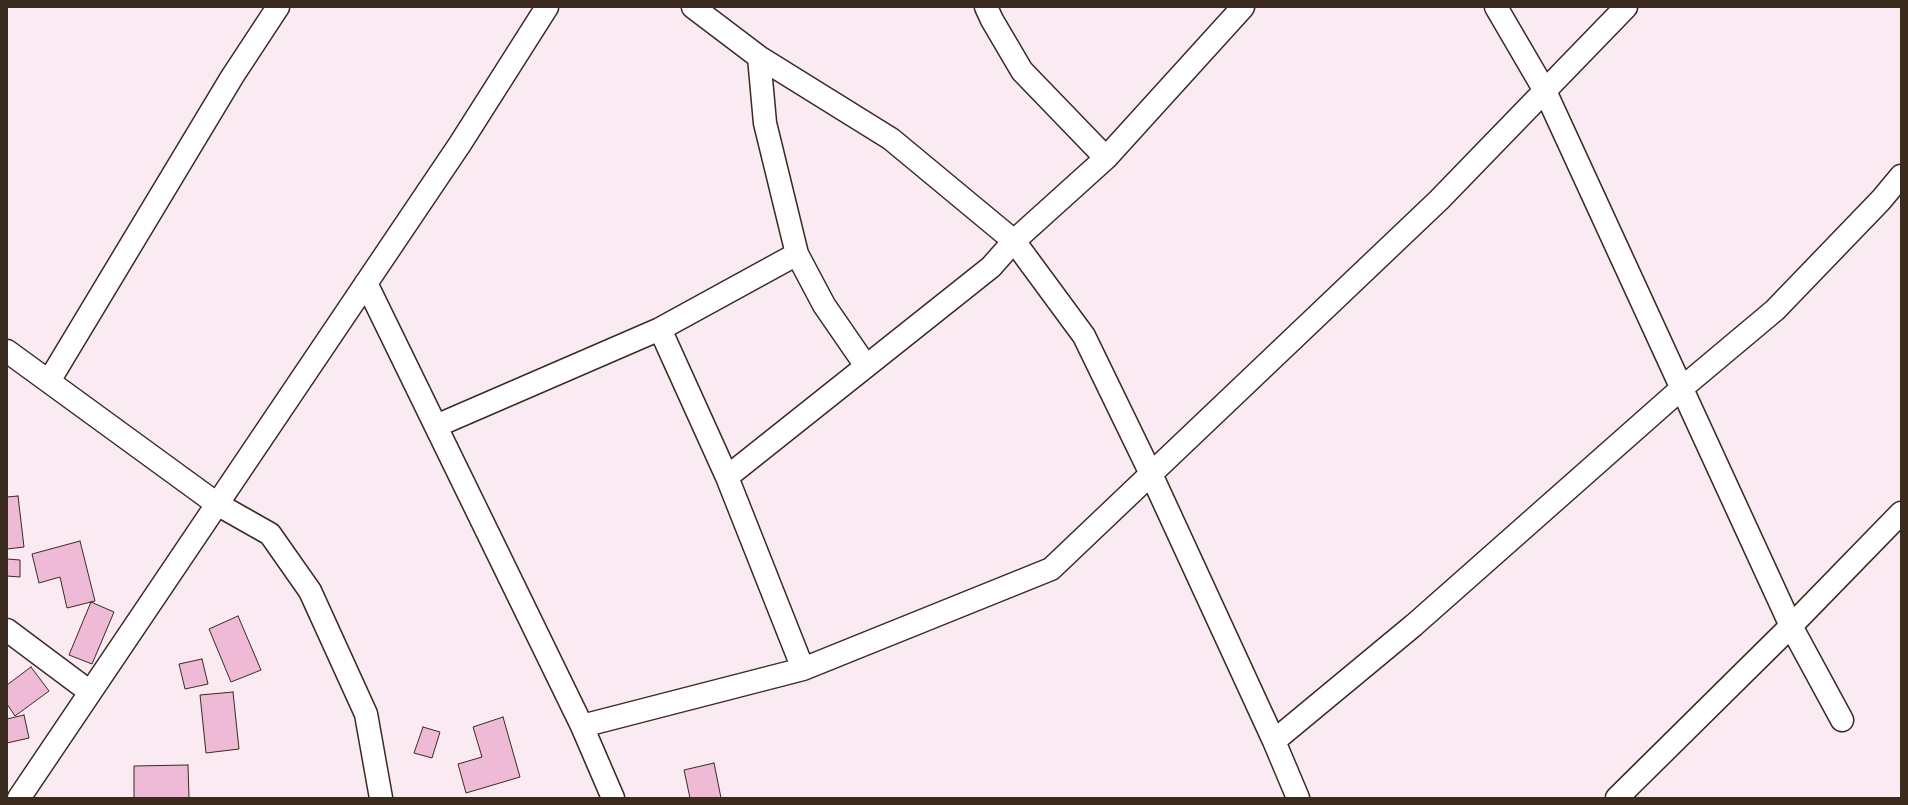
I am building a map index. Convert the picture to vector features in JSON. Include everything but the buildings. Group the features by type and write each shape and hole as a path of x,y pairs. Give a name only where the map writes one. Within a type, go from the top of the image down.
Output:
{"street":[{"path":"49,381 228,83 278,7"},
{"path":"19,798 460,144 548,7"},
{"path":"693,7 759,57 891,140 1014,241 1084,336 1151,474 1274,741 1298,798"},
{"path":"986,7 1022,71 1106,158"},
{"path":"727,477 991,267 1014,241 1106,158 1243,7"},
{"path":"1496,7 1545,91 1791,626 1842,720"},
{"path":"582,726 803,669 1051,569 1439,200 1626,7"},
{"path":"759,57 765,123 797,254 824,305 866,366"},
{"path":"1274,741 1414,626 1682,388 1775,310 1881,200 1901,176"},
{"path":"436,426 660,329 797,254"},
{"path":"366,283 582,726 613,798"},
{"path":"660,329 727,477 803,669"},
{"path":"7,351 217,504 270,534 310,591 366,714 381,798"},
{"path":"1617,798 1791,626 1901,513"},
{"path":"7,630 90,692"}]}
